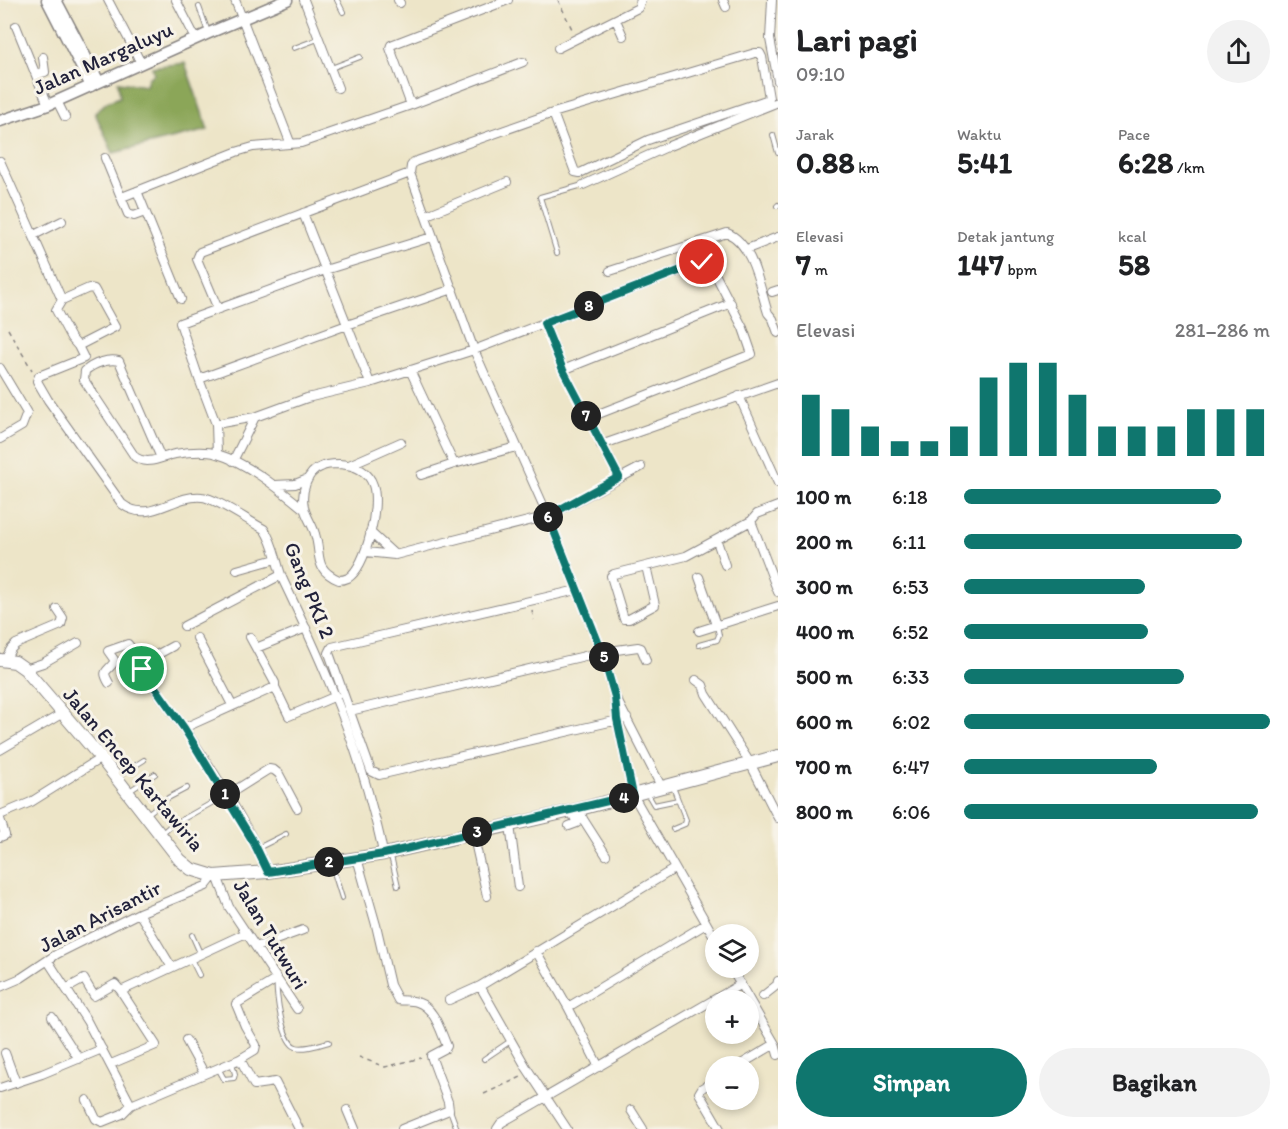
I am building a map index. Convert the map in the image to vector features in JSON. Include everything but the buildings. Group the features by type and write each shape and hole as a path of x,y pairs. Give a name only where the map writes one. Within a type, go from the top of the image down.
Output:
{"main road":[{"path":"47,0 95,84"},
{"path":"56,0 95,84"},
{"name":"Jalan Margaluyu","path":"0,121 53,103 208,33 288,0"},
{"name":"Jalan Encep Kartawiria","path":"3,660 15,662 25,669 101,758 180,860 191,869 215,876 268,872 386,853 575,810 778,756"}],"street":[{"path":"108,0 141,63"},
{"path":"176,0 196,39"},
{"path":"236,0 290,142"},
{"path":"304,0 338,87"},
{"path":"411,105 390,48 391,45 508,0"},
{"path":"558,48 638,8 641,0"},
{"path":"772,0 778,81"},
{"path":"616,20 623,36"},
{"path":"16,26 37,74 53,103 65,117"},
{"path":"553,112 577,174 648,140 766,100 769,98 769,92 762,57 759,53 755,53 553,112 414,162 410,173 474,350 548,516 602,652 615,697 617,719 633,795 706,924"},
{"path":"37,74 45,72 43,57"},
{"path":"122,197 236,152 253,147 290,142 301,143 411,105 523,62"},
{"path":"583,185 669,146 778,102"},
{"path":"105,158 131,216 145,212"},
{"path":"0,161 62,300"},
{"path":"218,309 197,260 201,252 410,173"},
{"path":"427,216 507,182"},
{"path":"136,191 181,299"},
{"path":"303,213 370,383"},
{"path":"34,235 62,222"},
{"path":"610,271 727,233 747,249 768,314 773,319 778,333"},
{"path":"217,454 216,424 180,323 325,270 432,237"},
{"path":"747,249 778,237"},
{"path":"216,424 255,417 307,398 370,383 474,350 702,262 710,264 752,349 751,355 588,418"},
{"path":"37,378 81,352 115,327 97,292 89,288 62,300 56,310 81,352"},
{"path":"199,379 453,289"},
{"path":"563,370 731,303"},
{"path":"544,323 563,370 600,445 619,477"},
{"path":"161,458 119,361 112,359 85,371 84,380 135,457 141,461 152,461 189,452 217,454 275,485 304,509"},
{"path":"0,368 3,378 27,413 22,426 0,439"},
{"path":"410,370 454,464"},
{"name":"Gang PKI 2","path":"37,378 48,400 122,504 146,513 192,497 207,498 264,529 270,538 281,575 336,696 355,748 386,853"},
{"path":"600,445 778,383"},
{"path":"739,396 778,483"},
{"path":"232,461 255,417"},
{"path":"349,465 401,442"},
{"path":"421,475 516,447"},
{"path":"339,464 359,468 368,475 373,485 375,502 366,552 353,573 347,578 339,580 324,572 320,566 315,531 304,509 304,486 308,479 319,467 339,464"},
{"path":"366,552 395,555 548,516 641,467"},
{"path":"275,485 295,484 308,479"},
{"path":"646,566 655,604 629,619 624,619 621,616 611,576 646,566 686,556 717,541 752,520 757,514 778,506"},
{"path":"752,520 778,592"},
{"path":"370,532 395,555"},
{"path":"717,541 725,565"},
{"path":"237,570 276,559"},
{"path":"184,626 281,575"},
{"path":"699,576 717,625"},
{"path":"577,590 332,646 329,653 371,771 379,775 627,718"},
{"path":"699,631 778,606"},
{"path":"3,660 16,644 61,625 63,618 57,609"},
{"path":"256,648 306,628"},
{"path":"250,637 275,683 274,687 289,717 336,696"},
{"path":"197,638 231,705"},
{"path":"25,669 43,663 78,643"},
{"path":"110,684 105,671 115,662 108,651 128,644 142,663 143,672 184,728 226,796 257,848 268,872"},
{"path":"142,663 173,646"},
{"path":"350,711 602,652 638,647 641,648 646,660"},
{"path":"696,680 703,685 706,694 750,763 777,816"},
{"path":"184,728 274,687"},
{"path":"615,697 667,787"},
{"path":"0,750 63,713"},
{"path":"0,837 5,835 0,817 31,802 101,758"},
{"path":"226,796 269,769 279,774 297,808"},
{"path":"569,826 577,823 575,810"},
{"path":"575,810 606,855"},
{"path":"510,825 518,887"},
{"path":"473,833 487,896"},
{"path":"357,858 390,985 398,1000 414,1000 431,1011 447,1046 431,1056 449,1110 402,1129"},
{"path":"449,1000 480,986 674,869"},
{"name":"Jalan Arisantir","path":"0,987 21,978 139,912 210,884 215,876"},
{"name":"Jalan Tutwuri","path":"215,876 223,896 297,1009"},
{"path":"139,912 171,966"},
{"path":"568,1007 705,925"},
{"path":"256,947 303,930"},
{"path":"121,992 190,957 246,933"},
{"path":"536,951 599,1067"},
{"path":"48,961 111,1064 131,1105"},
{"path":"737,978 775,1044 778,1054"},
{"path":"66,989 84,979 94,996 115,984 156,1045 111,1064"},
{"path":"87,1100 99,1122 122,1114 131,1105 236,1060 256,1048 236,1004 277,980"},
{"path":"763,996 777,985 778,981"},
{"path":"497,1129 501,1123 741,984"},
{"path":"480,986 530,1073 567,1129"},
{"path":"52,1017 78,1059"},
{"path":"186,1040 204,1073"},
{"path":"755,1056 775,1044"},
{"path":"0,1088 102,1049"},
{"path":"5,1053 16,1083"},
{"path":"236,1060 257,1086 270,1081 275,1082 299,1129"},
{"path":"705,1086 699,1093 705,1103"},
{"path":"347,1110 356,1129"},
{"path":"631,1110 643,1129"},
{"path":"709,1110 720,1129"}],"lane":[{"path":"337,0 343,12"},
{"path":"199,7 208,33"},
{"path":"294,48 319,39"},
{"path":"330,68 360,57"},
{"path":"773,135 778,153"},
{"path":"557,253 540,197 583,185"},
{"path":"699,645 718,638 717,625"},
{"path":"116,777 144,760"},
{"path":"128,792 155,774"},
{"path":"667,787 678,800 686,822 673,829"},
{"path":"146,815 168,798 187,788"},
{"path":"646,792 654,805 678,800"},
{"path":"160,834 217,800"},
{"path":"257,848 286,834"},
{"path":"386,853 398,886"},
{"path":"332,862 342,898"},
{"path":"192,935 200,953"},
{"path":"190,957 200,975"},
{"path":"277,980 277,998 283,1026 291,1045 297,1048 329,1042"},
{"path":"484,1059 512,1040"},
{"path":"217,1067 224,1079 234,1078 236,1060"},
{"path":"449,1110 457,1129"}],"path":[{"path":"558,0 576,39"},
{"path":"8,329 37,378"},
{"path":"358,1058 385,1067 431,1056"},
{"path":"484,1094 530,1073"}],"green space":[{"path":"185,63 208,130 113,153 95,113 107,102 120,97 118,82 146,86 148,78 154,74 152,67"}],"route":[{"path":"142,669 184,728 254,843 268,872 384,854 633,795 617,719 615,697 602,652 548,516 619,477 600,445 563,370 544,323 702,262"}]}
